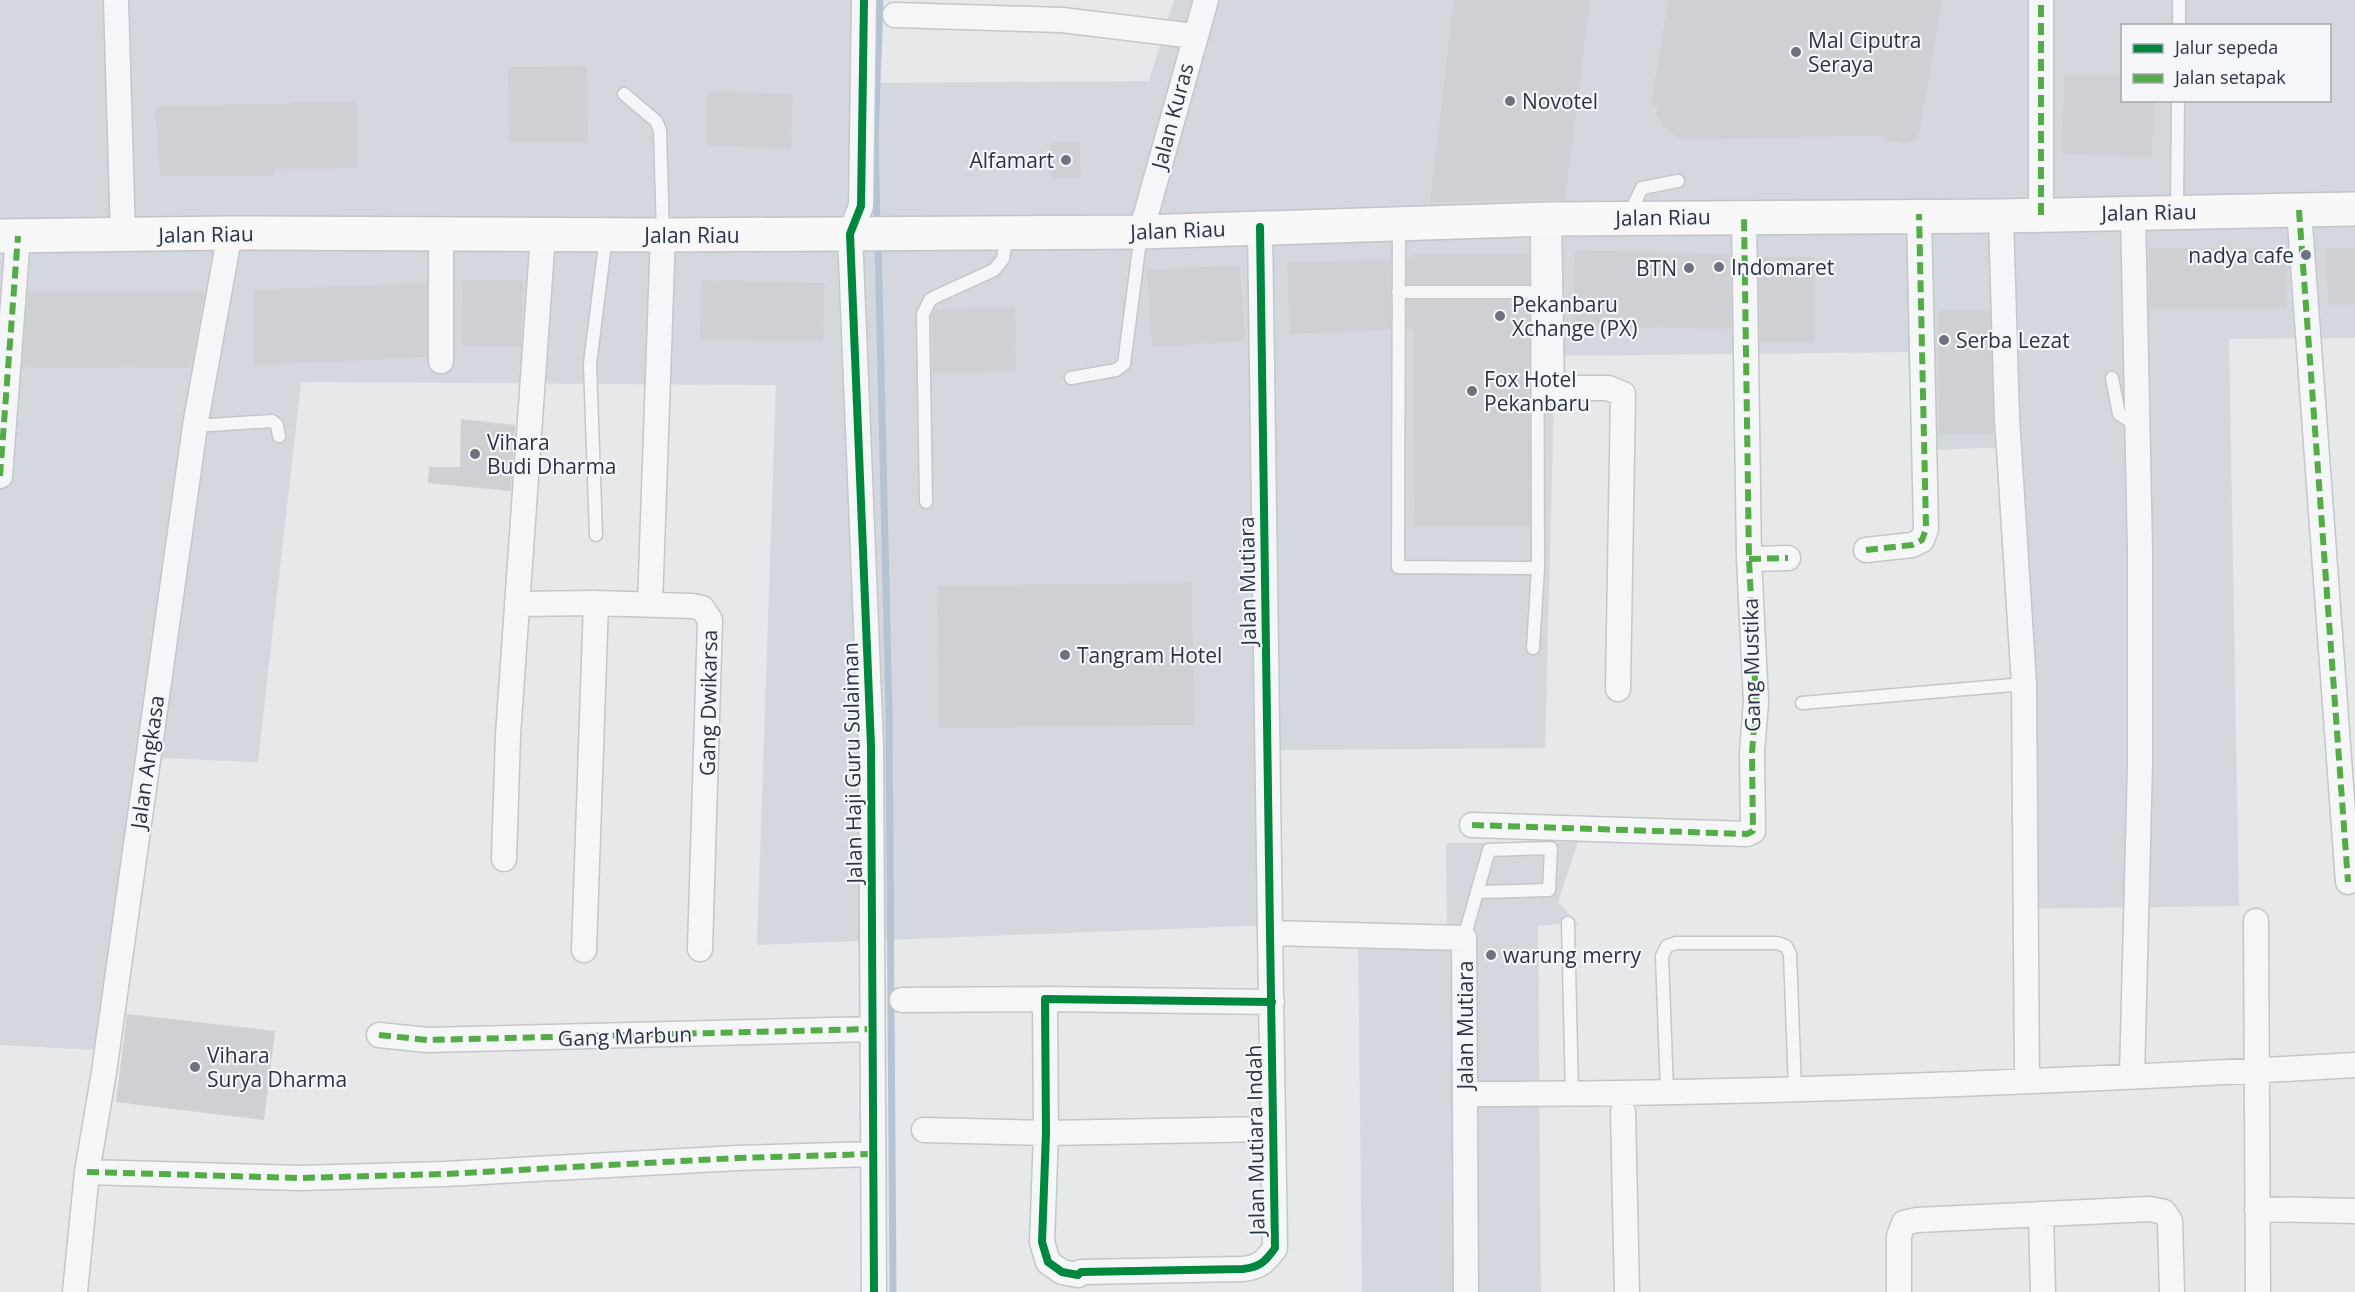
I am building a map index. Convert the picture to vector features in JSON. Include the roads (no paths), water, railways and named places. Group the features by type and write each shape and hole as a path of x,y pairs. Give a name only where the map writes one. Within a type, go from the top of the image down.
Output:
{"main road":[{"name":"Jalan Riau","path":"9,236 441,232 606,235 1141,232 1399,222 1919,214 2001,216 2355,208"}],"street":[{"path":"116,0 123,236"},
{"path":"864,0 861,206 865,234"},
{"name":"Jalan Kuras","path":"1141,232 1194,36 1206,0"},
{"path":"2040,215 2041,0"},
{"path":"895,15 1062,20 1194,36"},
{"path":"2299,210 2348,882"},
{"path":"2132,1076 2140,764 2139,427 2133,213"},
{"path":"1866,550 1912,545 1923,540 1926,529 1919,214"},
{"name":"Gang Mustika","path":"1472,825 1751,834 1753,827 1752,752 1756,702 1749,559 1744,216"},
{"path":"2001,216 2007,418 2024,684 2027,1082"},
{"path":"1543,220 1552,388 1608,388 1623,394 1618,689"},
{"name":"Jalan Mutiara","path":"1260,227 1270,933 1464,938 1466,1292"},
{"path":"441,232 441,361"},
{"name":"Jalan Angkasa","path":"75,1292 87,1172 104,1072 195,426 230,233"},
{"path":"504,859 517,604 543,234"},
{"name":"Jalan Haji Guru Sulaiman","path":"865,234 874,1292"},
{"path":"650,604 663,235"},
{"path":"0,476 9,236"},
{"path":"1749,559 1788,558"},
{"path":"584,950 596,603"},
{"name":"Gang Dwikarsa","path":"517,604 650,604 702,608 711,627 700,949"},
{"path":"2256,921 2258,1292"},
{"name":"Jalan Mutiara Indah","path":"1046,1133 1044,1249 1048,1262 1062,1272 1078,1275 1081,1272 1243,1269 1257,1267 1266,1262 1275,1248 1270,933"},
{"path":"1045,999 1046,1133"},
{"path":"902,1000 1272,1002"},
{"name":"Gang Marbun","path":"379,1035 427,1040 872,1029"},
{"path":"1466,1094 1572,1094 2027,1082 2355,1065"},
{"path":"1623,1112 1627,1292"},
{"path":"924,1131 1046,1133 1273,1129"},
{"path":"87,1172 300,1178 445,1174 714,1159 872,1154"},
{"path":"1899,1292 1899,1236 1904,1223 1917,1220 2150,1209 2164,1212 2170,1221 2172,1292"},
{"path":"2257,1209 2355,1211"},
{"path":"2040,1214 2043,1292"}],"lane":[{"path":"2179,0 2179,24"},
{"path":"624,94 656,121 660,130 663,235"},
{"path":"2178,102 2178,212"},
{"path":"1628,218 1642,188 1678,181"},
{"path":"1533,648 1538,568 1537,292 1543,220"},
{"path":"1399,222 1398,567 1538,568"},
{"path":"926,502 922,314 930,300 988,274 999,265 1005,253 1008,232"},
{"path":"1071,378 1116,370 1124,364 1141,232"},
{"path":"596,535 590,364 606,235"},
{"path":"1398,292 1537,292"},
{"path":"2112,378 2119,414 2139,427"},
{"path":"195,426 272,421 277,425 279,436"},
{"path":"1802,703 2024,684"},
{"path":"1464,938 1489,850 1551,848 1550,890 1478,892"},
{"path":"1568,923 1572,1094"},
{"path":"1667,1091 1662,956 1668,946 1676,943 1777,943 1786,946 1790,954 1795,1088"}],"waterway":[{"path":"877,225 875,140 880,0"},
{"path":"878,242 889,716 893,1292"}],"place":[{"name":"Mal Ciputra Seraya","path":"1796,52"},
{"name":"Novotel","path":"1510,101"},
{"name":"Alfamart","path":"1066,160"},
{"name":"nadya cafe","path":"2306,255"},
{"name":"Indomaret","path":"1719,267"},
{"name":"BTN","path":"1689,268"},
{"name":"Pekanbaru Xchange (PX)","path":"1500,316"},
{"name":"Serba Lezat","path":"1944,340"},
{"name":"Fox Hotel Pekanbaru","path":"1472,391"},
{"name":"Vihara Budi Dharma","path":"475,454"},
{"name":"Tangram Hotel","path":"1065,655"},
{"name":"warung merry","path":"1491,955"},
{"name":"Vihara Surya Dharma","path":"195,1067"}]}
